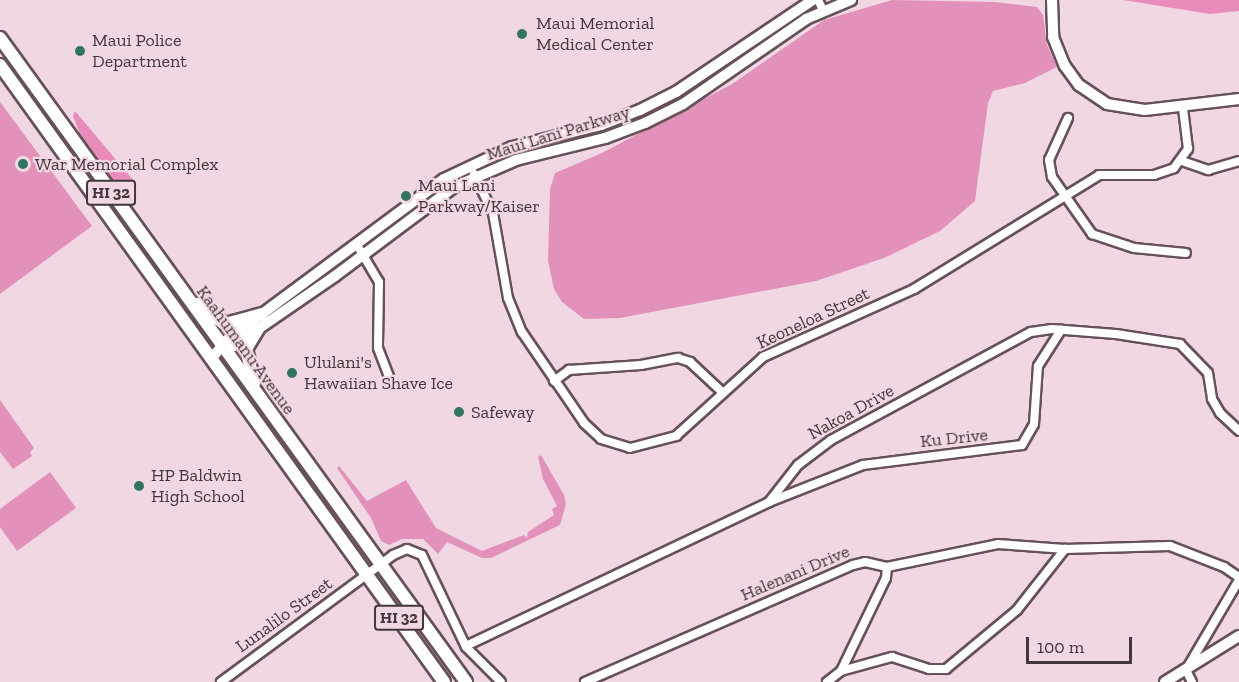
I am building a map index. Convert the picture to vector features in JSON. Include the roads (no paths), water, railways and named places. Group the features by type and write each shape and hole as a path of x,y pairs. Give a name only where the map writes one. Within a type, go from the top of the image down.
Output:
{"main road":[{"name":"Maui Lani Parkway","path":"222,348 232,347 258,329 444,179 469,165 512,147 601,125 640,110 676,92 813,0"},
{"name":"Maui Lani Parkway","path":"211,359 262,314 454,188 516,160 605,138 645,123 683,104 821,5 851,0"},
{"path":"1052,0 1057,50 1079,85 1093,96 1121,108 1183,108 1239,99"},
{"name":"Kaahumanu Avenue","path":"0,38 380,565 457,676 466,682"},
{"name":"Kaahumanu Avenue","path":"0,65 444,682"},
{"path":"179,287 213,318 225,324 262,314"},
{"path":"258,329 248,343 246,357 263,404"},
{"path":"1165,682 1239,636"}],"street":[{"path":"1183,108 1188,148 1182,161 1208,170 1239,161"},
{"path":"1068,118 1049,160 1052,177 1063,196 1092,234 1104,240 1134,248 1186,253"},
{"name":"Keoneloa Street","path":"469,165 493,213 508,298 522,332 584,423 601,439 630,448 676,436 721,391 763,357 914,289 1099,175 1154,175 1165,173 1182,161"},
{"path":"360,249 379,282 378,348 390,379"},
{"name":"Nakoa Drive","path":"466,646 769,502 798,465 831,440 1031,332 1061,330 1180,344 1208,374 1220,413 1239,431"},
{"name":"Ku Drive","path":"769,502 863,465 1022,445 1034,424 1038,366 1061,330"},
{"path":"554,381 569,370 641,365 678,357 690,362 721,391"},
{"name":"Halenani Drive","path":"585,682 657,653 835,571 865,562 888,567 998,544 1065,549 1170,546 1224,567 1239,578"},
{"path":"827,682 841,671 892,657 929,669 946,669 1017,610 1065,549"},
{"name":"Lunalilo Street","path":"221,682 400,550 419,552 466,646"},
{"path":"841,671 886,578 888,567"},
{"path":"1192,682 1186,670 1239,578"},
{"path":"466,646 501,682"}],"place":[{"name":"Maui Memorial Medical Center","path":"522,34"},
{"name":"Maui Police Department","path":"80,51"},
{"name":"War Memorial Complex","path":"23,164"},
{"name":"Maui Lani Parkway/Kaiser","path":"406,196"},
{"name":"Ululani's Hawaiian Shave Ice","path":"292,373"},
{"name":"Safeway","path":"459,412"},
{"name":"HP Baldwin High School","path":"139,486"}]}
